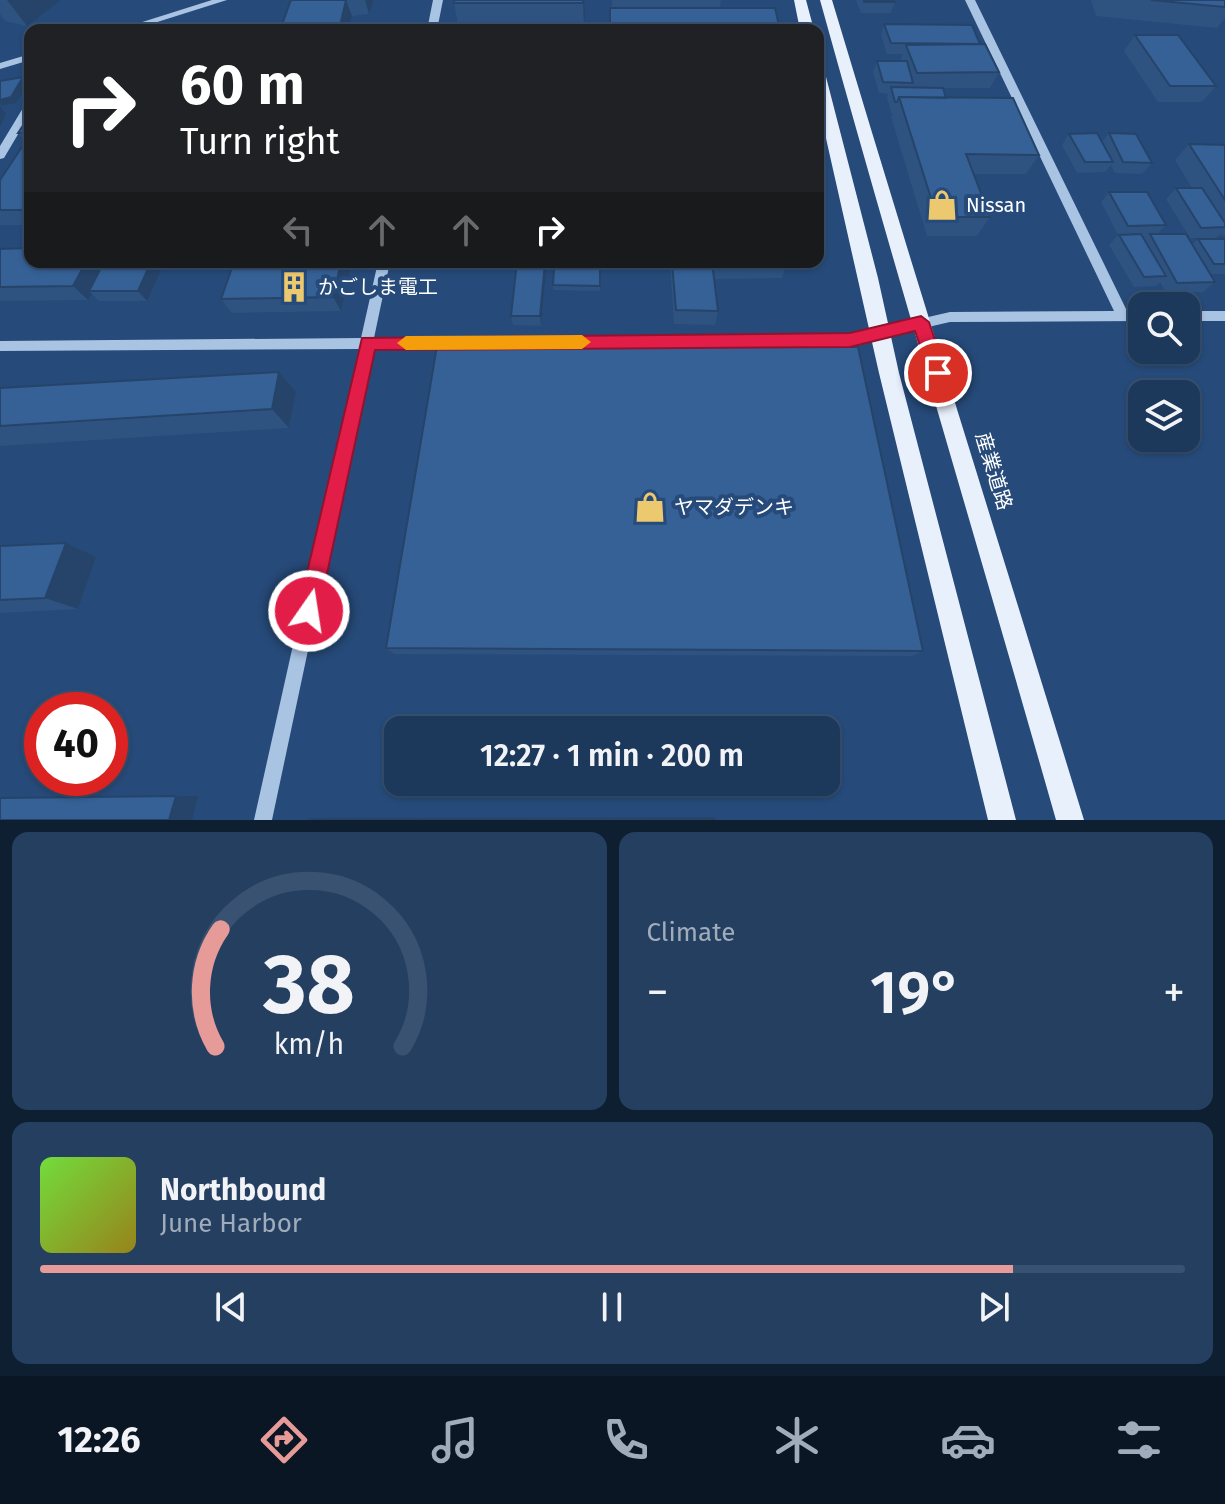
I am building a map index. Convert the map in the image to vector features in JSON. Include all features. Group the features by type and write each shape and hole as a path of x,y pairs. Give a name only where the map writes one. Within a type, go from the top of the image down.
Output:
{"main road":[{"path":"800,0 806,24"},
{"name":"産業道路","path":"826,0 1070,820"},
{"path":"824,98 1002,820"}],"street":[{"path":"142,24 222,0"},
{"path":"433,24 438,0"},
{"path":"970,0 1123,316"},
{"path":"0,66 24,59"},
{"path":"0,155 24,115"},
{"path":"263,820 383,268"},
{"path":"0,346 822,341 850,340 950,317 1128,316"},
{"path":"1200,316 1225,316"}],"building":[{"path":"291,0 346,0 340,24 282,24"},
{"path":"454,0 583,0 583,3 454,3"},
{"path":"894,0 895,2 864,2"},
{"path":"1151,0 1225,0 1225,7"},
{"path":"610,8 775,8 779,24 610,24"},
{"path":"884,24 972,25 980,44 891,43"},
{"path":"1135,35 1178,35 1216,86 1170,86"},
{"path":"985,44 999,72 917,73 906,45"},
{"path":"877,61 907,61 913,83 883,82"},
{"path":"23,77 11,97 0,100 0,81"},
{"path":"891,87 943,88 946,98 899,97 895,102"},
{"name":"Nissan","path":"899,97 1013,98 1039,155 966,154 990,217 937,217"},
{"path":"1097,133 1113,162 1085,162 1069,134"},
{"path":"1109,133 1136,134 1152,163 1123,162"},
{"path":"24,144 24,210 0,210 0,180"},
{"path":"1189,144 1225,145 1225,200"},
{"path":"1176,188 1202,188 1225,227 1201,228"},
{"path":"1109,192 1147,192 1166,225 1128,226"},
{"path":"1141,234 1166,276 1144,277 1119,235"},
{"path":"1150,234 1186,234 1215,282 1177,283"},
{"path":"1198,239 1225,239 1225,264 1214,264"},
{"path":"24,248 24,268 83,268 73,286 0,287 0,249"},
{"path":"101,268 148,268 138,291 89,291"},
{"path":"232,268 340,268 333,297 221,299"},
{"path":"516,268 545,268 540,316 511,316"},
{"path":"554,268 600,268 600,286 553,285"},
{"path":"672,268 713,268 718,311 676,310"},
{"name":"ヤマダデンキ","path":"437,346 858,347 923,651 386,648"},
{"path":"279,372 272,409 0,426 0,388"},
{"path":"66,543 45,598 0,600 0,546"},
{"path":"176,796 169,820 0,820 0,798"},
{"path":"309,819 715,820 309,820"}],"slow traffic":[{"path":"406,343 582,342"}],"place":[{"name":"Nissan","path":"942,205"},
{"name":"かごしま電工","path":"294,287"},
{"name":"ヤマダデンキ","path":"650,507"}],"route":[{"path":"309,611 368,343 850,340 921,322 938,373"}]}
